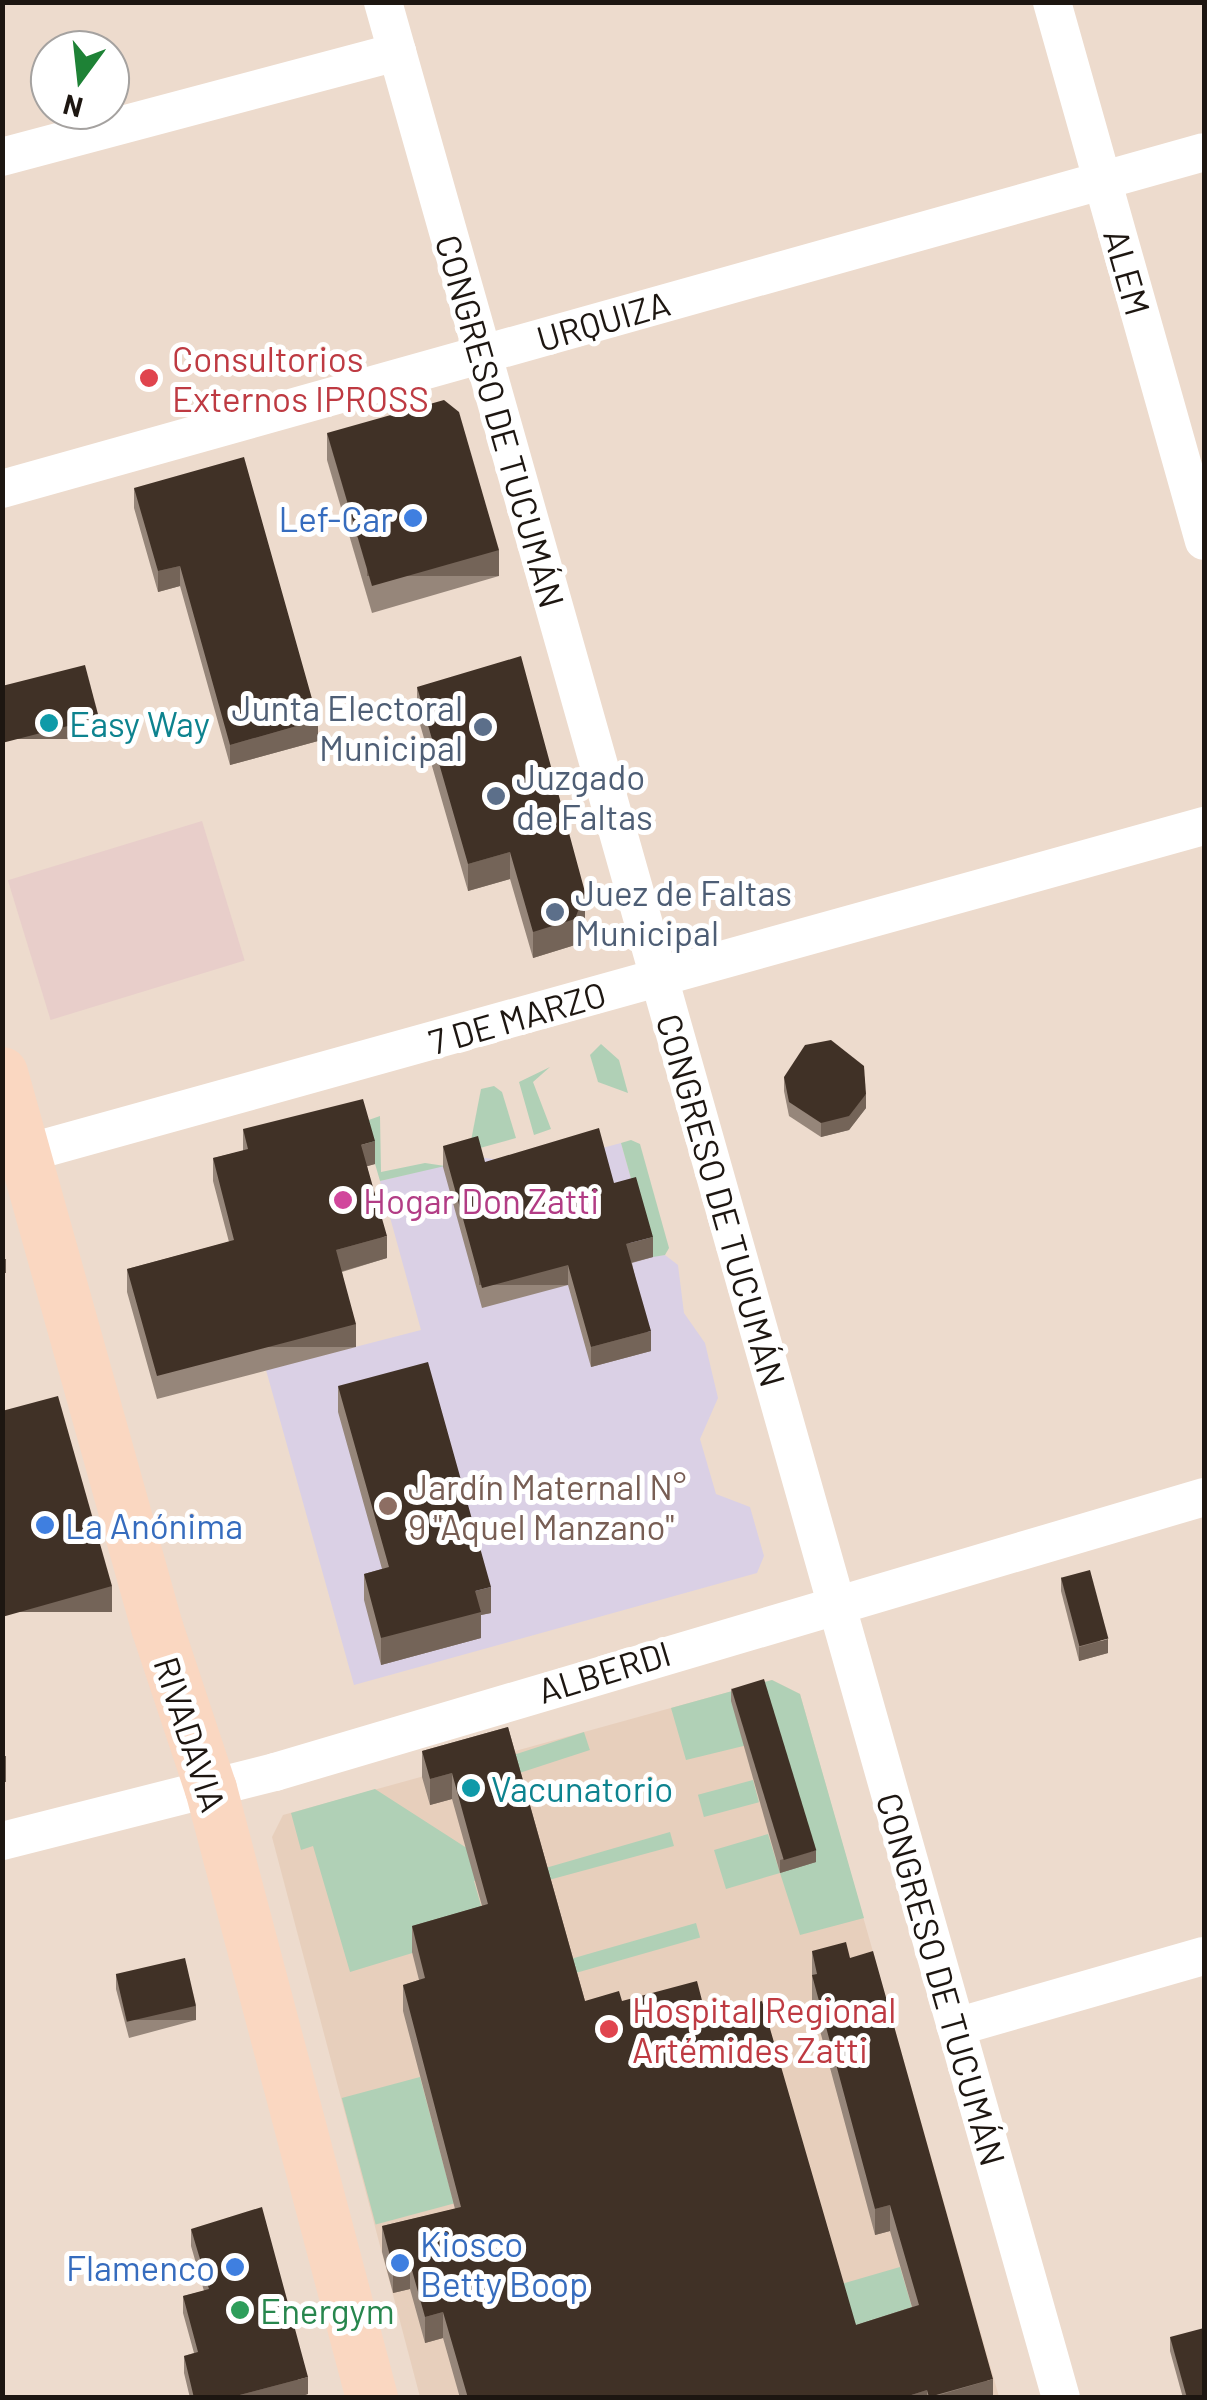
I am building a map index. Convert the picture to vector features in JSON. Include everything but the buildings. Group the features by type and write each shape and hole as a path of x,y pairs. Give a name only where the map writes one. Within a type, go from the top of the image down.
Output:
{"main road":[{"name":"RIVADAVIA","path":"2,1073 14,1156 157,1627 211,1789 372,2398"}],"street":[{"name":"CONGRESO DE TUCUMÁN","path":"383,2 1060,2398"},
{"name":"ALEM","path":"1052,2 1204,540"},
{"path":"2,157 397,52"},
{"name":"URQUIZA","path":"2,489 1204,152"},
{"name":"7 DE MARZO","path":"14,1156 1204,826"},
{"name":"ALBERDI","path":"2,1841 211,1789 1204,1497"},
{"path":"956,2027 1204,1956"}],"shaded area":[{"path":"202,821 245,961 51,1020 8,880"},
{"path":"621,1143 653,1256 665,1255 678,1265 684,1313 705,1343 718,1398 700,1439 716,1494 750,1507 764,1556 757,1573 354,1685 266,1370 421,1330 380,1181 478,1157 539,1165"},
{"name":"Hospital Regional Artémides Zatti","path":"772,1680 800,1694 999,2397 420,2397 272,1837 283,1815"}],"green space":[{"path":"601,1044 619,1060 628,1093 598,1082 590,1055"},
{"path":"550,1067 533,1082 551,1129 534,1135 519,1082"},
{"path":"494,1086 502,1092 516,1138 469,1151 481,1089"},
{"path":"380,1116 381,1172 425,1163 445,1166 380,1181 363,1122"},
{"path":"631,1140 640,1144 669,1248 665,1255 653,1257 621,1143"},
{"path":"772,1680 800,1694 864,1918 800,1935 780,1873 780,1737 686,1760 671,1708"},
{"path":"584,1732 590,1750 515,1774 509,1756"},
{"path":"753,1780 759,1802 704,1817 698,1795"},
{"path":"375,1789 504,1872 474,1881 488,1930 350,1972 313,1846 301,1850 291,1813"},
{"path":"670,1832 674,1846 545,1881 542,1869"},
{"path":"768,1834 780,1873 726,1889 714,1850"},
{"path":"696,1923 700,1937 571,1974 567,1960"},
{"path":"420,2077 454,2204 376,2225 342,2098"},
{"path":"900,2267 919,2331 869,2397 838,2285"}],"place":[{"name":"Consultorios Externos IPROSS","path":"149,378"},
{"name":"Lef-Car","path":"413,518"},
{"name":"Easy Way","path":"49,723"},
{"name":"Junta Electoral Municipal","path":"483,727"},
{"name":"Juzgado de Faltas","path":"496,796"},
{"name":"Juez de Faltas Municipal","path":"555,912"},
{"name":"Hogar Don Zatti","path":"343,1200"},
{"name":"Jardín Maternal N° 9 \"Aquel Manzano\"","path":"388,1506"},
{"name":"La Anónima","path":"45,1525"},
{"name":"Vacunatorio","path":"471,1788"},
{"name":"Hospital Regional Artémides Zatti","path":"609,2029"},
{"name":"Kiosco Betty Boop","path":"400,2263"},
{"name":"Flamenco","path":"235,2267"},
{"name":"Energym","path":"240,2310"}]}
